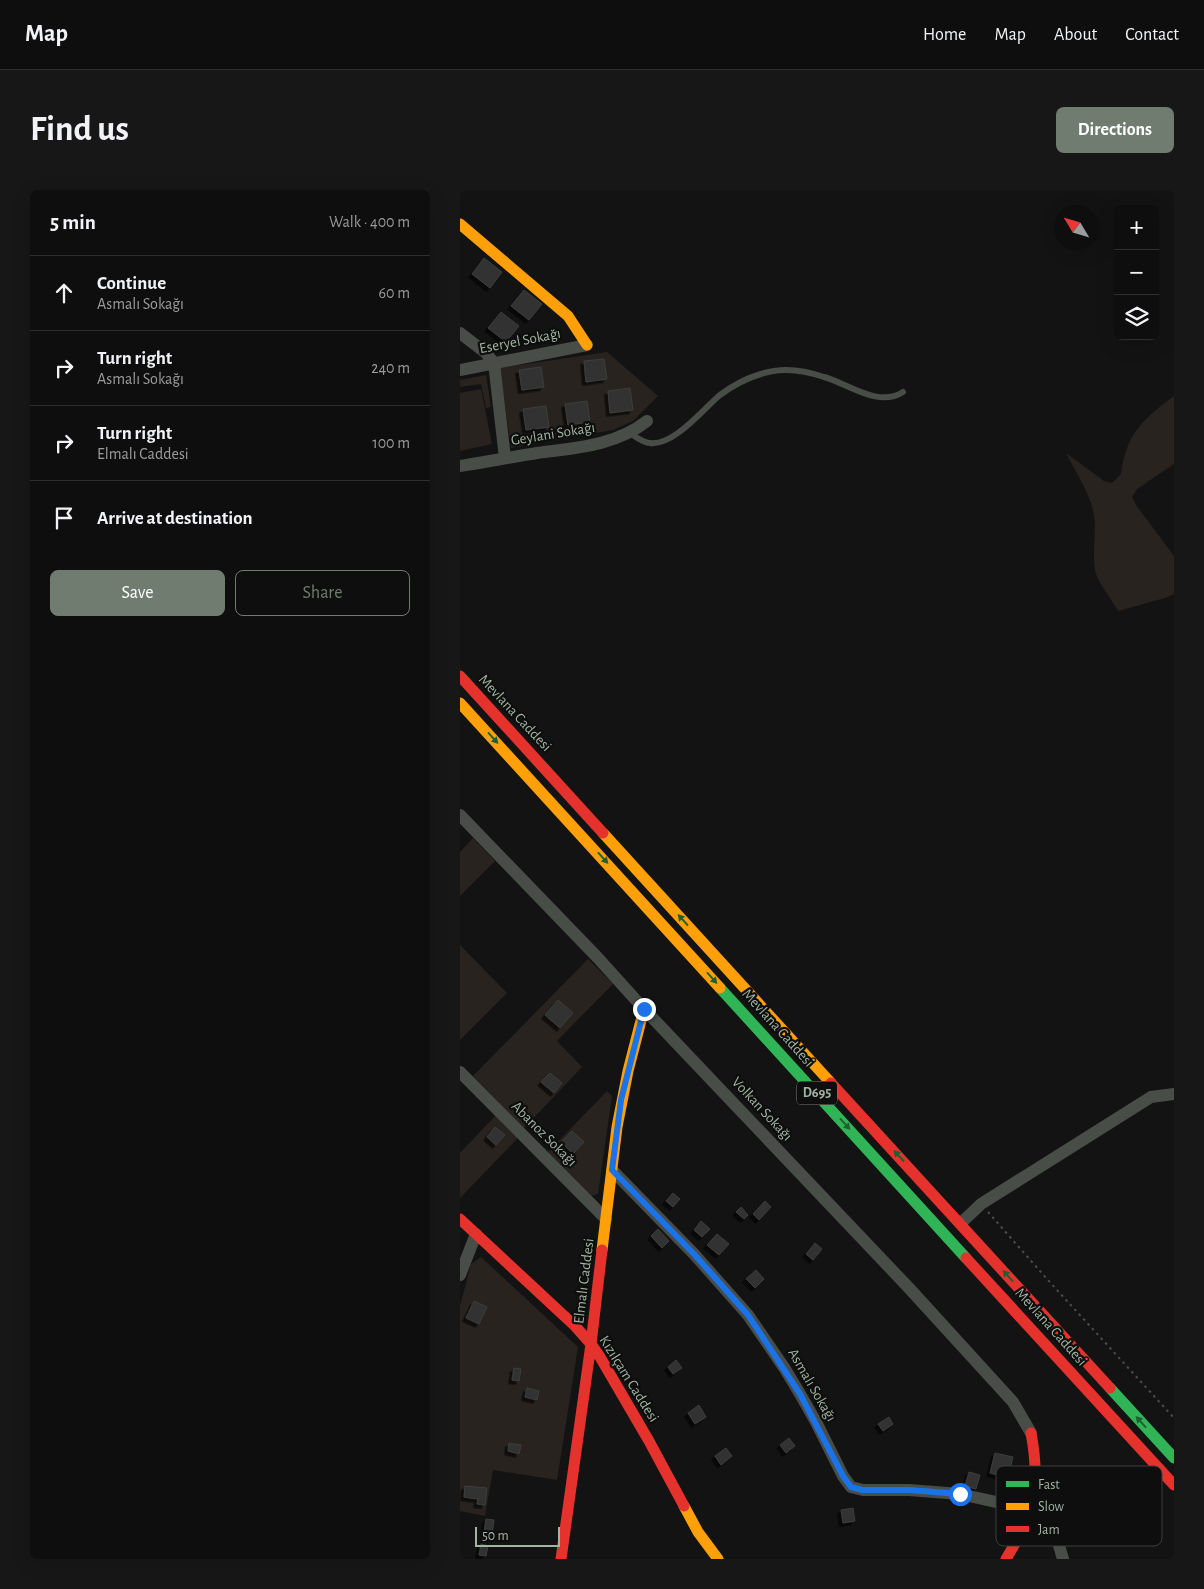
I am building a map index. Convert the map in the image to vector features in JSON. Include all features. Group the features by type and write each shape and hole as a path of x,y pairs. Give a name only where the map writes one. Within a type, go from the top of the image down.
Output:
{"main road":[{"path":"460,224 568,316 576,325 587,345"},
{"name":"Mevlana Caddesi","path":"460,676 1174,1458"},
{"name":"Mevlana Caddesi","path":"460,702 1157,1466"},
{"name":"Elmalı Caddesi","path":"561,1559 591,1344 621,1100 644,1009"},
{"name":"Kızılçam Caddesi","path":"460,1219 575,1326 591,1344 649,1440 698,1532 718,1559"},
{"path":"1031,1433 1036,1466"},
{"name":"Mevlana Caddesi","path":"1162,1472 1174,1485"},
{"path":"1006,1559 1014,1546"}],"street":[{"path":"460,333 486,353 494,362 505,458"},
{"name":"Eseryel Sokağı","path":"460,370 587,345"},
{"name":"Geylani Sokağı","path":"460,466 595,445 630,433 647,421"},
{"name":"Volkan Sokağı","path":"460,815 598,958 644,1009 909,1288 1013,1402 1031,1433"},
{"name":"Abanoz Sokağı","path":"460,1072 606,1219"},
{"path":"961,1224 981,1204 1151,1097 1174,1094"},
{"name":"Asmalı Sokağı","path":"612,1170 694,1254 748,1315 800,1394 843,1476 851,1487 862,1490 909,1490 953,1493 996,1501"},
{"path":"460,1276 476,1234"},
{"path":"1059,1546 1063,1559"}],"lane":[{"path":"630,433 649,444 671,438 685,428 723,393 740,382 775,370 793,370 825,377 870,396 895,397 903,392"}],"path":[{"path":"981,1204 1174,1418"}],"shaded area":[{"path":"607,352 658,396 633,421 613,430 511,448 500,368"},
{"path":"486,375 491,407 486,408 481,384 460,387 460,380"},
{"path":"481,389 492,444 460,451 460,393"},
{"path":"1174,396 1174,464 1137,489 1132,497 1174,556 1174,594 1118,611 1096,574 1094,560 1094,516 1086,492 1066,453 1104,481 1112,483 1121,474 1127,448 1138,429 1153,412"},
{"path":"473,838 495,861 460,896 460,852"},
{"path":"460,945 507,993 460,1040"},
{"path":"588,959 613,984 557,1041 582,1067 524,1128 473,1076"},
{"path":"607,1091 612,1096 598,1194 591,1196 548,1152"},
{"path":"496,1115 519,1137 460,1198 460,1153"},
{"path":"481,1257 578,1347 557,1480 493,1470 485,1516 460,1511 460,1306 471,1264"}],"building":[{"path":"484,258 502,272 490,288 472,274"},
{"path":"524,290 542,304 529,320 511,306"},
{"path":"501,312 519,326 506,342 488,328"},
{"path":"604,359 607,379 586,382 584,361"},
{"path":"541,367 544,387 522,390 519,370"},
{"path":"630,388 633,410 610,413 608,391"},
{"path":"587,401 590,422 568,425 565,404"},
{"path":"546,406 549,427 526,430 523,409"},
{"path":"558,1000 573,1013 560,1028 545,1015"},
{"path":"550,1073 562,1083 554,1093 541,1082"},
{"path":"495,1127 505,1135 496,1145 487,1137"},
{"path":"572,1131 584,1142 573,1154 561,1142"},
{"path":"673,1193 680,1199 673,1207 666,1201"},
{"path":"765,1201 771,1207 759,1220 753,1214"},
{"path":"741,1207 748,1215 744,1219 736,1212"},
{"path":"701,1221 710,1229 702,1237 694,1230"},
{"path":"658,1229 669,1241 662,1248 651,1236"},
{"path":"717,1234 729,1244 719,1255 707,1245"},
{"path":"815,1243 822,1249 813,1260 806,1254"},
{"path":"756,1270 764,1279 755,1288 746,1279"},
{"path":"474,1301 487,1307 479,1324 466,1318"},
{"path":"676,1360 682,1368 673,1374 668,1367"},
{"path":"514,1368 521,1369 519,1381 512,1380"},
{"path":"527,1388 539,1391 537,1400 525,1397"},
{"path":"699,1405 706,1417 695,1424 688,1413"},
{"path":"889,1417 893,1424 883,1431 878,1424"},
{"path":"789,1438 795,1446 786,1453 780,1445"},
{"path":"509,1443 521,1445 519,1454 508,1451"},
{"path":"726,1448 732,1456 721,1465 715,1456"},
{"path":"995,1453 1013,1457 1011,1466 996,1466 996,1475 990,1473"},
{"path":"969,1472 980,1475 976,1489 965,1486"},
{"path":"465,1486 487,1488 485,1505 477,1504 478,1499 464,1497"},
{"path":"853,1508 855,1521 843,1523 841,1510"},
{"path":"486,1519 494,1520 492,1534 484,1533"},
{"path":"481,1544 488,1546 486,1556 479,1555"}],"traffic: fast":[{"path":"720,988 966,1258"},
{"path":"1110,1388 1174,1458"}],"traffic: slow":[{"path":"460,224 568,316 587,345"},
{"path":"460,703 720,988"},
{"path":"603,833 831,1083"},
{"path":"602,1250 617,1127 628,1071 644,1009"},
{"path":"684,1506 698,1532 718,1559"}],"traffic: jam":[{"path":"460,676 603,833"},
{"path":"831,1083 1110,1388"},
{"path":"460,1219 575,1326 591,1344 649,1441 684,1506"},
{"path":"561,1559 602,1250"},
{"path":"966,1258 1157,1466"},
{"path":"1031,1433 1035,1466"},
{"path":"1162,1472 1174,1485"},
{"path":"1006,1559 1014,1546"}],"route":[{"path":"644,1009 621,1100 612,1170 694,1254 748,1315 800,1394 843,1476 851,1487 862,1490 939,1491 960,1494"}]}
